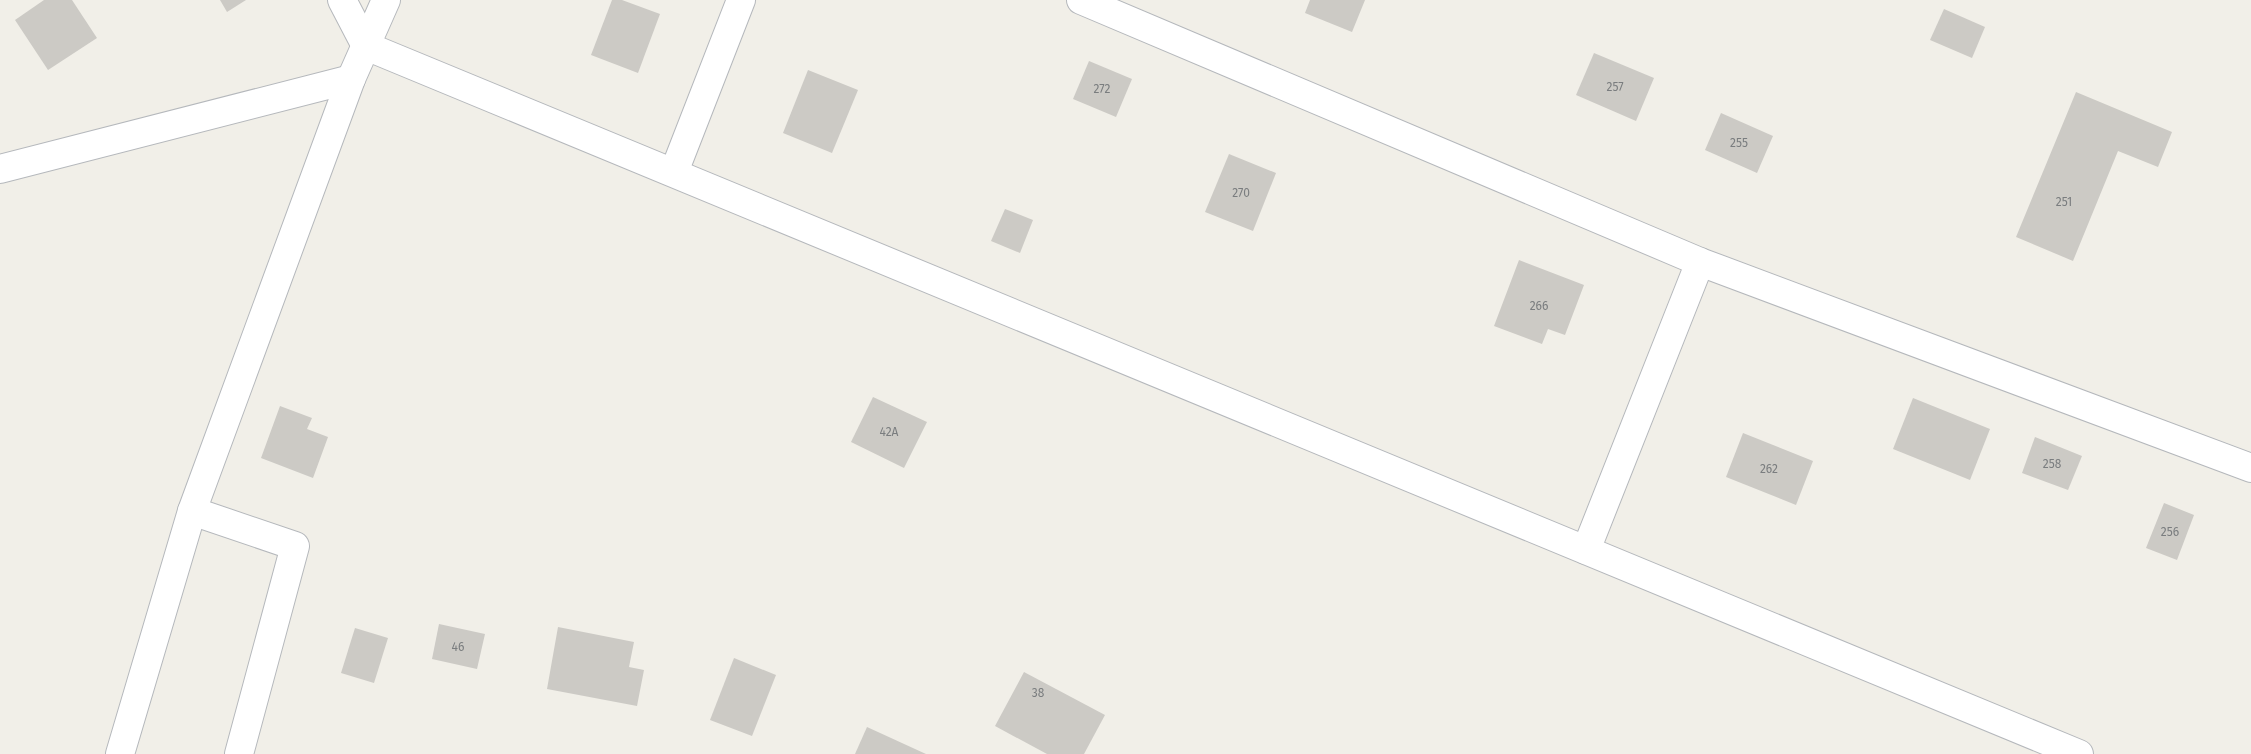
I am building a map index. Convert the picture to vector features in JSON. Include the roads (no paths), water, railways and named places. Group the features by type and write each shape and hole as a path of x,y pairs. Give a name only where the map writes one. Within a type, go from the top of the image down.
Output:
{"street":[{"path":"342,0 366,46 2079,754"},
{"path":"120,754 192,510 351,79 386,0"},
{"path":"674,172 741,0"},
{"path":"1081,0 1700,262 2251,468"},
{"path":"0,169 351,79"},
{"path":"1586,550 1700,262"},
{"path":"192,510 295,546 239,754"}]}
